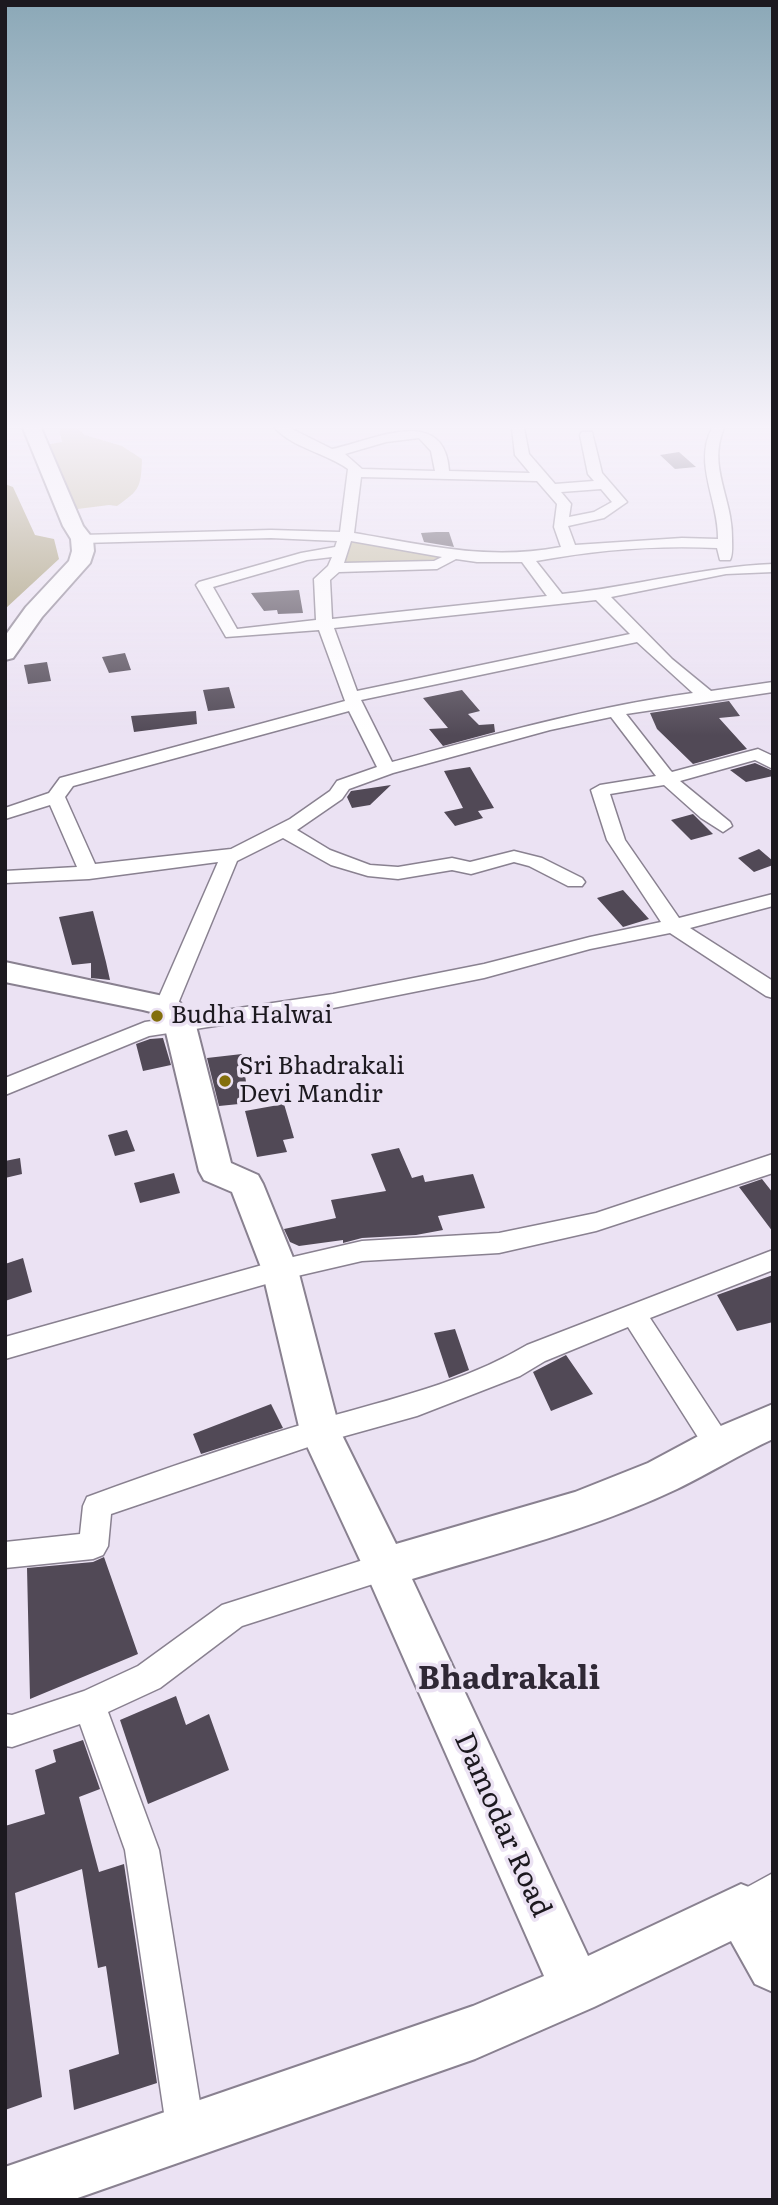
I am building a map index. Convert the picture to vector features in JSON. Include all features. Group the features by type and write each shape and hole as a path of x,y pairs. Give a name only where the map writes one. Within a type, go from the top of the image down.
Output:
{"street":[{"path":"5,653 34,612 79,563 83,551 82,539 76,531"},
{"path":"347,531 335,568 322,579 324,623 352,700 387,769"},
{"path":"564,531 569,550"},
{"path":"724,531 726,570"},
{"path":"82,539 271,534 345,536 477,558 526,558 569,550 681,542 724,544"},
{"path":"340,551 306,556 204,585 232,635 558,598 600,596 726,570 766,569 773,580"},
{"path":"335,568 437,565 447,562 451,554"},
{"path":"526,558 558,598"},
{"path":"600,596 639,637 707,696"},
{"path":"5,814 56,797 66,782 352,700 639,637"},
{"path":"5,1087 145,1029 173,1014 229,858 284,830 336,795 343,785 387,769 548,725 615,711 773,687"},
{"path":"615,711 634,740 693,805 723,826"},
{"path":"773,764 758,754 669,779 600,790 616,840 674,926 773,991"},
{"path":"56,797 89,873"},
{"path":"284,830 307,845 368,869 394,873 457,862 471,868 497,857 522,855 575,882"},
{"path":"5,877 89,873 234,855"},
{"path":"5,972 173,1014 333,1001 484,971 773,900"},
{"name":"Damodar Road","path":"173,1014 216,1171 246,1184 280,1270 320,1431 385,1567 576,1989"},
{"path":"5,1349 280,1270 362,1251 512,1241 596,1222 741,1176 773,1163"},
{"path":"5,1555 93,1546 97,1506 320,1431 407,1408 511,1368 536,1353 773,1260"},
{"path":"633,1314 718,1445"},
{"path":"5,1730 12,1731 89,1705 149,1677 233,1615 578,1510 663,1476 718,1445 773,1421"},
{"path":"89,1705 142,1850 186,2133"},
{"path":"5,2195 475,2032 576,1989 757,1899 773,1966"}],"shaded area":[{"path":"5,531 33,531 35,535 54,539 59,559 5,609"},
{"path":"347,538 447,555 445,561 338,566"}],"building":[{"path":"449,532 454,547 424,542 421,533"},
{"path":"299,590 303,613 278,614 277,610 264,611 251,593"},
{"path":"125,653 131,670 109,673 102,657"},
{"path":"47,662 51,681 28,684 24,665"},
{"path":"229,687 235,708 208,711 203,690"},
{"path":"462,690 480,711 468,714 479,725 494,724 495,732 443,746 429,729 448,728 423,698"},
{"path":"729,701 740,716 719,718 747,749 693,764 657,729 650,713"},
{"path":"196,711 197,724 134,732 131,716"},
{"path":"755,763 773,771 773,776 746,782 730,770"},
{"path":"470,767 494,808 478,811 483,818 455,826 444,812 463,808 444,771"},
{"path":"391,785 370,805 352,808 347,797 351,791"},
{"path":"693,814 713,834 691,840 671,820"},
{"path":"759,849 773,861 773,865 754,872 738,858"},
{"path":"623,890 649,919 623,927 597,898"},
{"path":"93,911 110,980 91,978 91,963 72,965 59,917"},
{"path":"163,1038 171,1065 143,1071 136,1044"},
{"name":"Sri Bhadrakali Devi Mandir","path":"242,1054 249,1103 219,1106 207,1058"},
{"path":"284,1104 294,1138 283,1140 287,1152 257,1157 245,1111"},
{"path":"127,1130 135,1151 115,1156 108,1135"},
{"path":"399,1148 412,1178 423,1175 425,1182 473,1174 485,1208 438,1216 443,1230 416,1235 299,1246 290,1242 284,1229 336,1218 331,1200 386,1191 371,1154"},
{"path":"20,1158 22,1174 5,1178 5,1161"},
{"path":"174,1173 180,1193 140,1203 134,1183"},
{"path":"762,1179 773,1193 773,1232 739,1187"},
{"path":"23,1258 32,1292 5,1301 5,1264"},
{"path":"773,1275 773,1322 737,1331 717,1295"},
{"path":"455,1329 469,1370 449,1378 434,1333"},
{"path":"566,1355 593,1394 551,1411 533,1372"},
{"path":"271,1404 283,1428 201,1454 193,1434"},
{"path":"104,1557 138,1654 30,1699 27,1568 93,1562"},
{"path":"176,1696 186,1725 209,1714 229,1770 148,1804 120,1720"},
{"path":"83,1740 100,1789 79,1797 99,1872 124,1864 157,2083 74,2110 69,2070 119,2054 106,1966 98,1968 82,1869 15,1893 42,2097 5,2110 5,1826 45,1814 35,1770 56,1762 53,1750"}],"place":[{"name":"Budha Halwai","path":"157,1016"},
{"name":"Sri Bhadrakali Devi Mandir","path":"225,1081"}],"district":[{"name":"Bhadrakali","path":"509,1680"}]}
